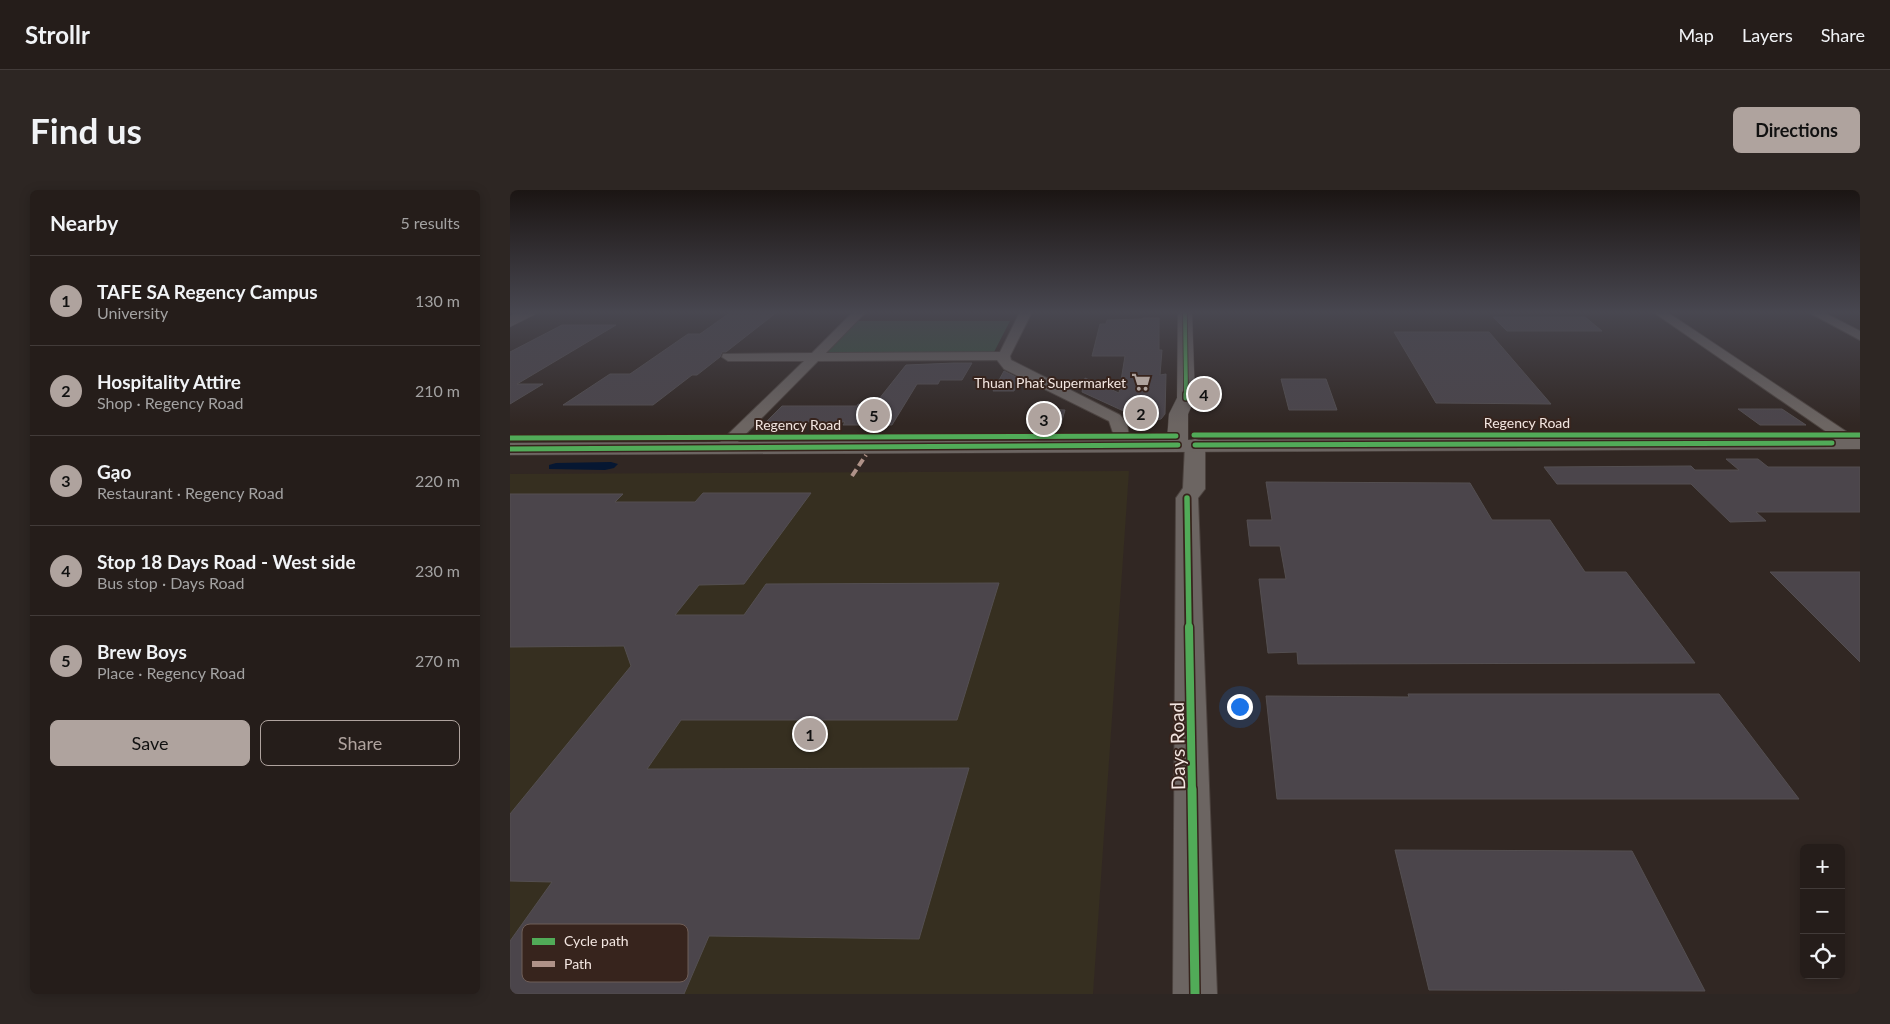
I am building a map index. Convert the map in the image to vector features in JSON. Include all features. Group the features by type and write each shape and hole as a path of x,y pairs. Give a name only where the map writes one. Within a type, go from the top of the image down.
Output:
{"main road":[{"name":"Days Road","path":"1184,436 1179,406 1186,398 1185,350"},
{"name":"Regency Road","path":"510,449 729,442 1125,436 1853,439"},
{"name":"Regency Road","path":"510,438 729,442 1184,436"}],"street":[{"path":"729,442 822,350"},
{"path":"1006,361 1011,350"},
{"path":"1716,350 1853,439"},
{"path":"728,357 1006,361 1114,418 1125,436"},
{"name":"Days Road","path":"1184,436 1178,488 1187,498 1195,994"}],"shaded area":[{"path":"1129,471 1093,994 510,994 510,474"}],"green space":[{"path":"829,350 995,350 993,354 825,353"}],"water":[{"path":"611,462 618,464 614,468 605,470 549,469 549,465 556,463"}],"building":[{"path":"515,350 575,350 517,384 543,384 510,404 510,352"},
{"path":"665,350 729,350 722,352 720,357 697,375 692,375 653,405 563,405 610,374 630,374"},
{"path":"1094,350 1162,350 1160,375 1166,374 1165,414 1161,419 1151,421 1141,419 1082,392 1085,378 1119,393 1125,356 1092,356"},
{"path":"1404,350 1504,350 1551,404 1436,403"},
{"path":"972,363 962,380 940,380 938,384 917,384 892,425 843,425 845,422 766,422 782,406 857,406 858,404 875,404 906,365"},
{"path":"1004,371 1020,379 1014,391 993,391"},
{"path":"1281,379 1326,379 1337,410 1289,410"},
{"path":"1046,409 1065,410 1061,424 1041,423"},
{"path":"1738,409 1782,409 1806,425 1760,425"},
{"path":"1726,459 1758,459 1768,467 1860,467 1860,512 1756,512 1766,521 1730,522 1691,484 1557,484 1544,467 1691,466 1695,470 1739,470"},
{"path":"1266,482 1470,483 1492,520 1550,520 1585,572 1626,572 1695,663 1298,664 1297,652 1268,653 1259,579 1286,579 1280,546 1250,546 1247,520 1272,520"},
{"path":"703,493 811,493 744,584 699,585 675,615 744,615 766,584 999,583 957,720 681,720 647,769 969,768 919,939 709,936 684,994 510,994 510,941 522,924 522,982 688,982 688,924 522,924 552,882 510,881 510,814 631,666 624,646 510,647 510,494 623,494 615,502 695,502"},
{"path":"1770,572 1860,572 1860,662"},
{"path":"1408,694 1719,694 1799,799 1277,799 1266,696 1409,697"},
{"path":"1395,850 1632,851 1705,991 1429,990"}],"marked path":[{"path":"852,476 866,455"}],"cycle path":[{"path":"1185,350 1186,398"},
{"path":"1194,435 1860,435"},
{"path":"510,438 1176,436"},
{"path":"1195,445 1832,443"},
{"path":"510,449 1178,445"},
{"path":"1187,498 1195,994"}],"place":[{"name":"Thuan Phat Supermarket","path":"1141,382"},
{"name":"Stop 18 Days Road - West side","path":"1204,394"},
{"name":"Hospitality Attire","path":"1141,413"},
{"name":"Brew Boys","path":"874,415"},
{"name":"Gạo","path":"1044,419"},
{"name":"TAFE SA Regency Campus","path":"810,734"}]}
